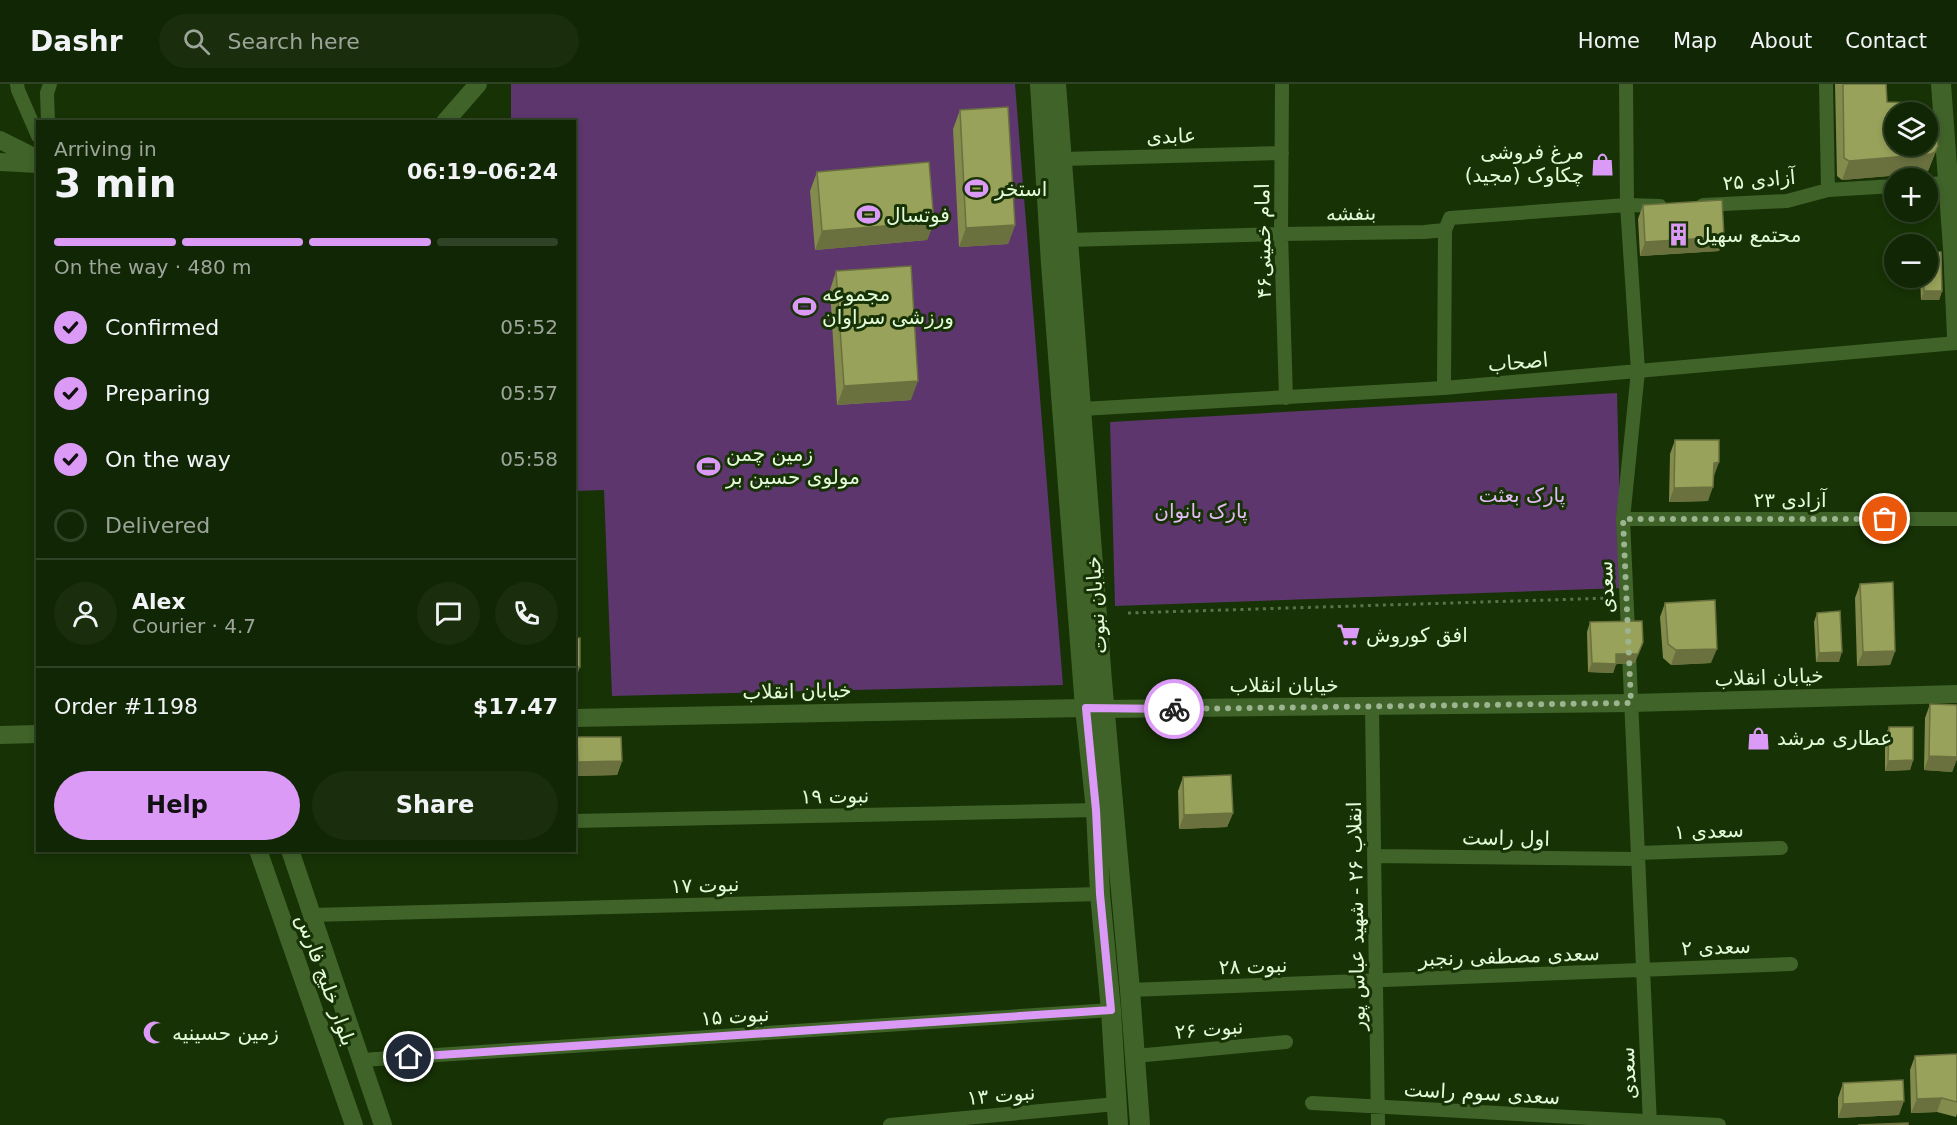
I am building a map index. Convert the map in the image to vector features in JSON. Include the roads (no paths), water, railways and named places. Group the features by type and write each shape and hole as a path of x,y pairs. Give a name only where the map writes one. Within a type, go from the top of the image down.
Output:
{"main road":[{"name":"خیابان نبوت","path":"1040,84 1072,410 1106,709 1140,1125"},
{"name":"خیابان نبوت","path":"1056,84 1068,240 1072,410 1086,708 1096,810 1100,894 1118,1125"},
{"path":"1941,84 1955,248 1957,337"},
{"path":"1110,1005 1131,995"}],"street":[{"path":"17,84 36,131"},
{"path":"48,120 47,93 50,84"},
{"path":"447,120 478,84"},
{"name":"امام خمینی۴۶","path":"1282,84 1281,234 1286,398"},
{"name":"سعدی","path":"1626,84 1627,205 1638,371 1623,519 1650,1124"},
{"path":"1826,84 1828,190"},
{"path":"0,140 36,158"},
{"name":"عابدی","path":"1062,159 1282,153"},
{"path":"0,162 36,164"},
{"path":"1938,184 1948,183"},
{"name":"آزادی ۲۵","path":"1694,205 1787,201 1828,190 1884,187"},
{"path":"1627,205 1671,206"},
{"name":"بنفشه","path":"1068,240 1424,232 1445,230 1450,218 1627,205"},
{"path":"1444,388 1445,230"},
{"name":"اصحاب","path":"1072,410 1444,388 1957,343"},
{"name":"آزادی ۲۳","path":"1623,519 1957,519"},
{"name":"خیابان انقلاب","path":"576,718 1086,708 1631,703 1957,694"},
{"name":"انقلاب ۲۶ - شهید عباس پور","path":"1372,707 1378,1125"},
{"path":"0,735 36,734"},
{"name":"نبوت ۱۹","path":"576,821 1096,810"},
{"name":"سعدی ۱","path":"1638,856 1781,848"},
{"name":"بلوار خلیج فارس","path":"259,852 354,1125"},
{"name":"بلوار خلیج فارس","path":"291,852 383,1125"},
{"name":"اول راست","path":"1374,856 1638,856"},
{"name":"نبوت ۱۷","path":"312,915 1100,894"},
{"name":"سعدی ۲","path":"1643,970 1791,964"},
{"name":"سعدی مصطفی رنجبر","path":"1376,980 1643,970"},
{"name":"نبوت ۲۸","path":"1131,995 1376,980"},
{"name":"نبوت ۱۵","path":"362,1060 1110,1005"},
{"name":"نبوت ۲۶","path":"1136,1056 1286,1042"},
{"name":"سعدی سوم راست","path":"1312,1102 1650,1124 1719,1125"},
{"name":"نبوت ۱۳","path":"890,1125 1116,1104"}],"place":[{"name":"مرغ فروشی چکاوک (مجید)","path":"1602,164"},
{"name":"استخر","path":"977,189"},
{"name":"فوتسال","path":"868,215"},
{"name":"محتمع سهیل","path":"1678,235"},
{"name":"مجموعه ورزشی سراوان","path":"804,306"},
{"name":"زمین چمن مولوی حسین بر","path":"708,466"},
{"name":"افق کوروش","path":"1348,635"},
{"name":"عطاری مرشد","path":"1759,738"},
{"name":"زمین حسینیه","path":"154,1033"}],"park label":[{"name":"پارک بعثت","path":"1522,495"},
{"name":"پارک بانوان","path":"1201,511"}]}
